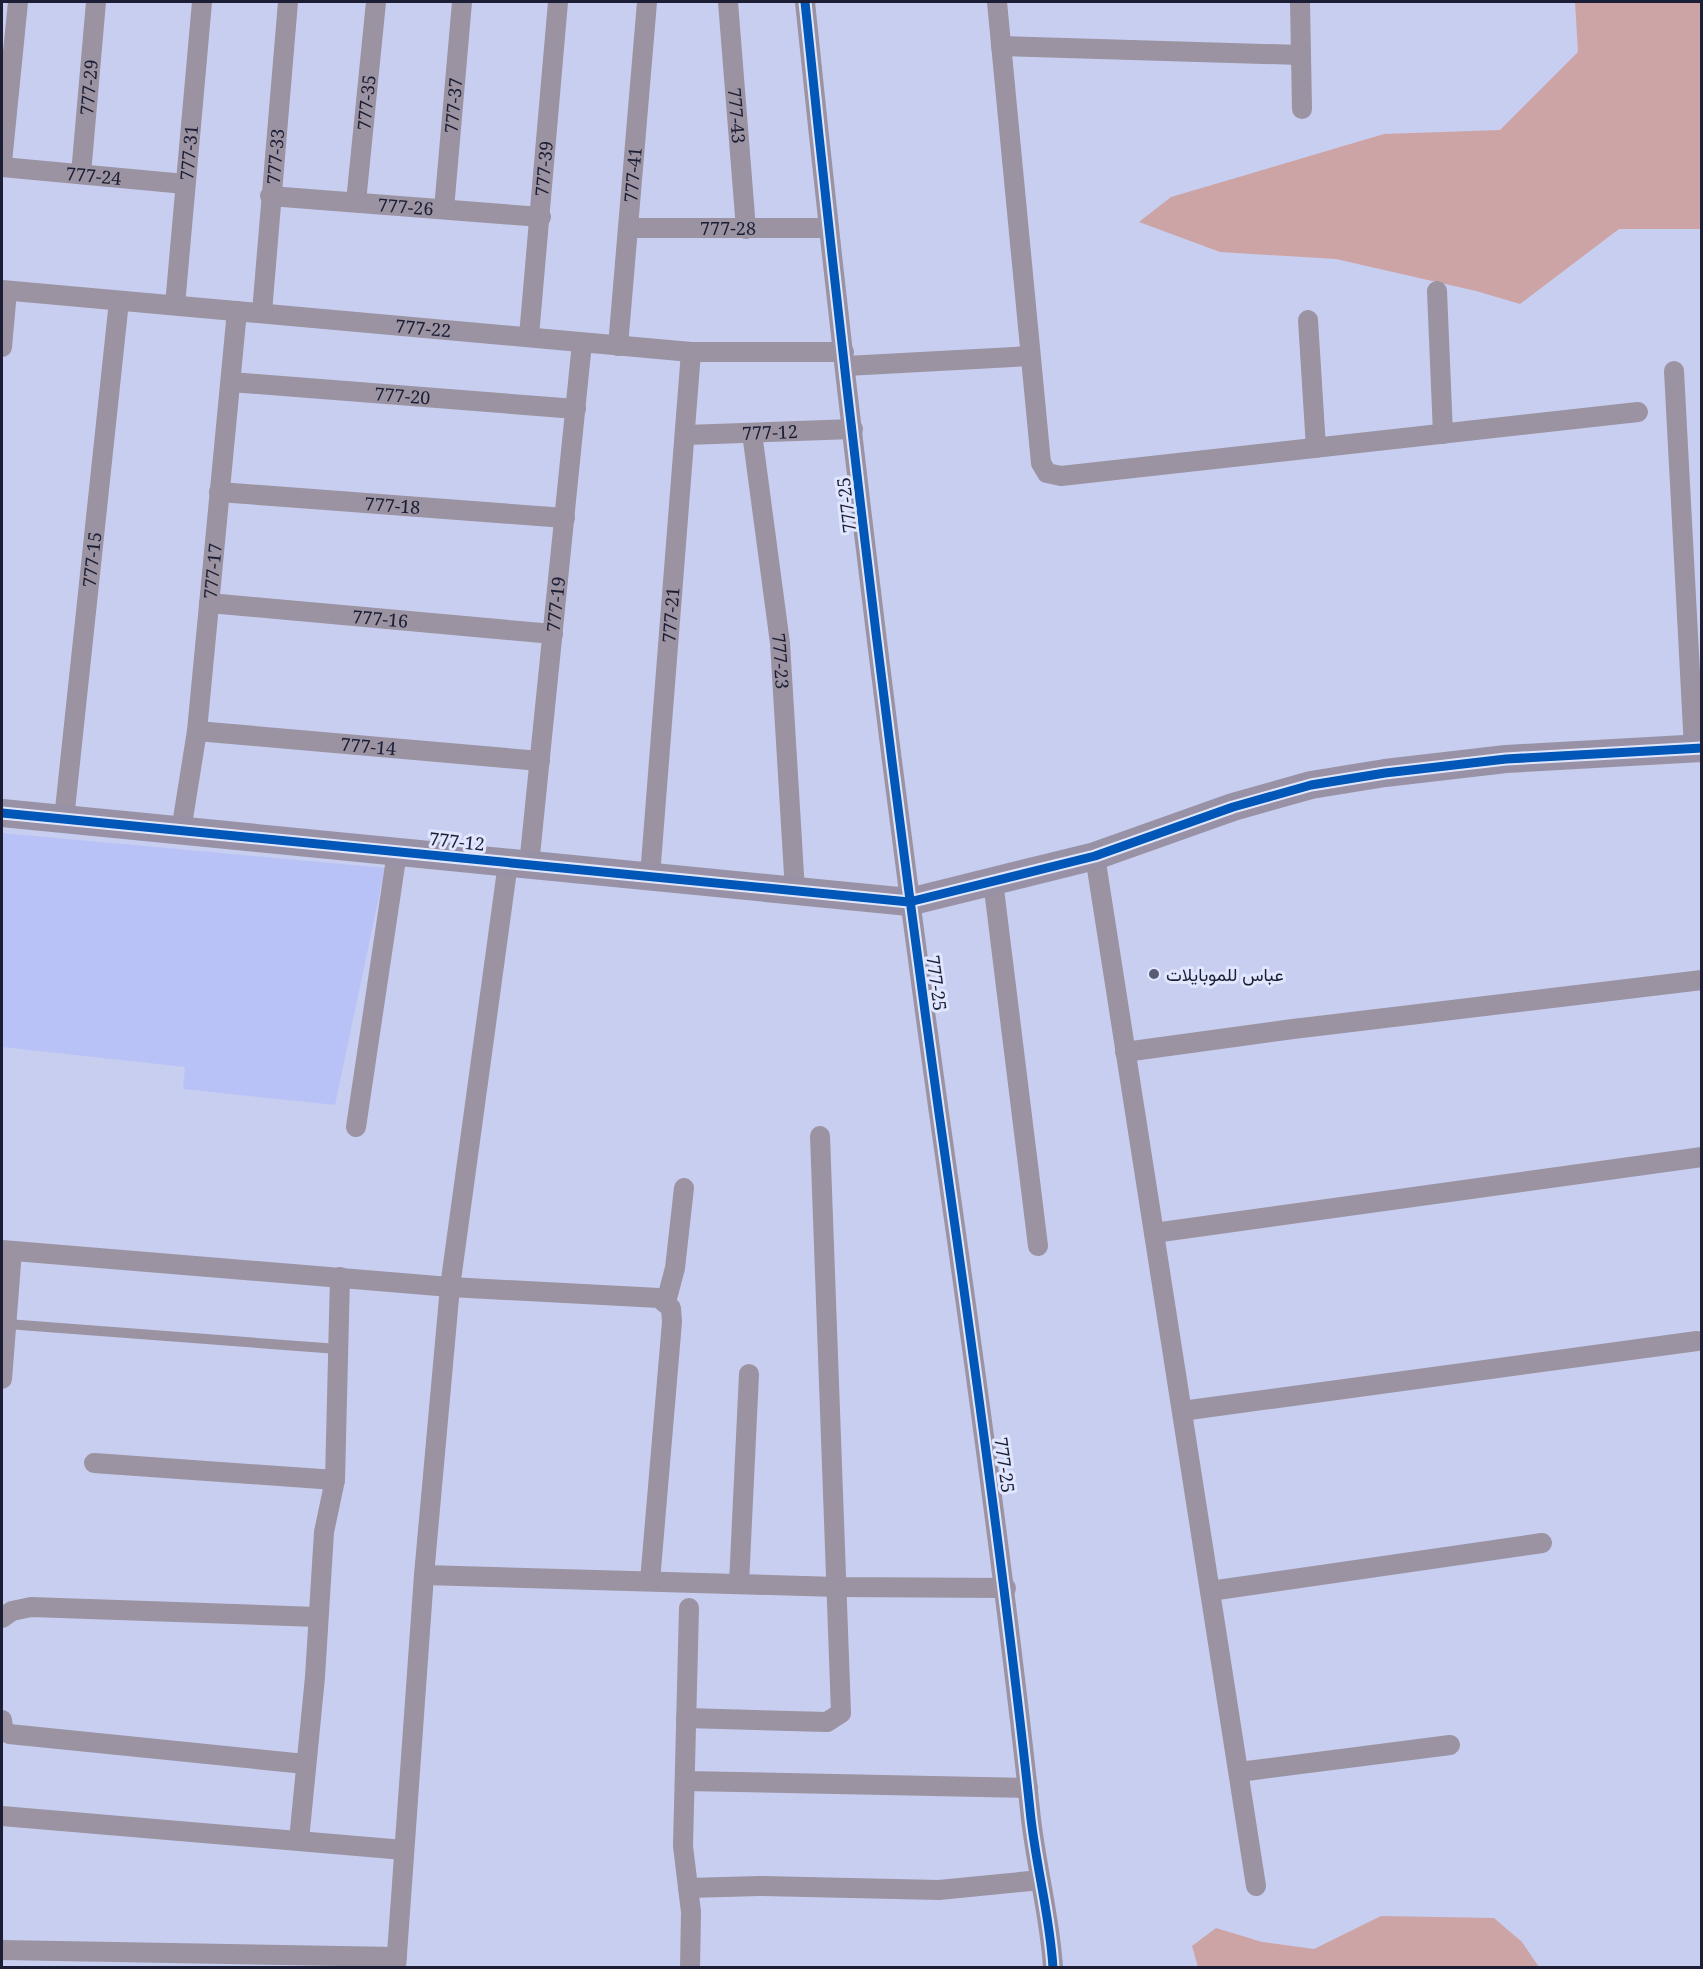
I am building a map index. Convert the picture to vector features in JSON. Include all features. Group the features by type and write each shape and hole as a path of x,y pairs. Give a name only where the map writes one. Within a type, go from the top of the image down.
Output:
{"street":[{"path":"2,162 18,2"},
{"name":"777-29","path":"81,174 96,2"},
{"name":"777-31","path":"176,305 202,2"},
{"name":"777-33","path":"262,312 288,2"},
{"name":"777-35","path":"356,202 376,2"},
{"name":"777-37","path":"444,209 462,2"},
{"name":"777-39","path":"529,336 558,2"},
{"name":"777-41","path":"618,346 647,2"},
{"name":"777-43","path":"728,2 746,229"},
{"name":"777-25","path":"806,2 829,228 909,902 1006,1588 1028,1788 1053,1968"},
{"path":"997,2 1041,463 1047,473 1061,476 1638,412"},
{"path":"1300,2 1302,108"},
{"path":"1001,46 1301,55"},
{"name":"777-24","path":"2,167 185,183"},
{"name":"777-26","path":"270,196 541,217"},
{"name":"777-28","path":"628,228 829,228"},
{"path":"2,346 4,291"},
{"name":"777-22","path":"4,291 262,312 692,352 845,359 1030,356"},
{"path":"1437,291 1443,434"},
{"name":"777-15","path":"64,819 119,301"},
{"name":"777-17","path":"181,831 197,731 237,310"},
{"path":"1308,320 1316,448"},
{"name":"777-19","path":"396,1962 424,1575 450,1287 518,864 540,761 582,343"},
{"name":"777-21","path":"650,876 692,352"},
{"path":"1674,371 1698,748"},
{"name":"777-20","path":"231,382 576,409"},
{"name":"777-12","path":"686,435 853,429"},
{"name":"777-23","path":"752,433 780,643 795,891"},
{"name":"777-18","path":"219,492 565,518"},
{"name":"777-16","path":"209,603 553,634"},
{"name":"777-14","path":"197,731 540,761"},
{"name":"777-12","path":"2,813 909,902 1095,856 1233,807 1311,785 1385,773 1506,759 1698,748"},
{"path":"356,1126 397,852"},
{"path":"1095,856 1257,1886"},
{"path":"993,881 1038,1246"},
{"path":"1125,1052 1293,1029 1701,980"},
{"path":"686,1718 827,1722 835,1719 841,1713 820,1136"},
{"path":"1154,1233 1701,1157"},
{"path":"666,1302 675,1268 684,1188"},
{"path":"2,1379 7,1324 7,1251 450,1287 650,1296 666,1302 670,1308 672,1322 650,1581"},
{"path":"299,1840 324,1532 335,1480 340,1277"},
{"path":"1182,1411 1697,1341"},
{"path":"739,1584 749,1374"},
{"path":"94,1463 335,1480"},
{"path":"1210,1591 1542,1543"},
{"path":"424,1575 837,1587 1006,1588"},
{"path":"2,1618 12,1611 31,1607 317,1617"},
{"path":"689,1608 683,1845 688,1888 690,1968"},
{"path":"2,1720 3,1728 9,1734 305,1764"},
{"path":"1239,1772 1450,1745"},
{"path":"685,1781 1028,1788"},
{"path":"2,1816 404,1850"},
{"path":"688,1888 760,1886 939,1890 1040,1880"},
{"path":"2,1950 396,1962"}],"lane":[{"path":"7,1324 338,1349"}],"shaded area":[{"path":"1575,2 1701,2 1701,229 1619,229 1520,304 1476,291 1336,259 1220,252 1139,222 1171,197 1384,134 1500,130 1578,52"},
{"path":"2,833 385,868 335,1105 183,1089 185,1067 2,1047"},
{"path":"1381,1916 1494,1918 1522,1942 1539,1967 1198,1967 1192,1946 1216,1928 1262,1942 1314,1949"}],"cycle path":[{"path":"805,2 854,451 891,750 993,1504 1032,1830 1049,1928 1053,1968"},
{"path":"2,813 909,902 1095,856 1233,807 1311,785 1385,773 1506,759 1702,748"}],"place":[{"name":"عباس للموبايلات","path":"1154,974"}]}
